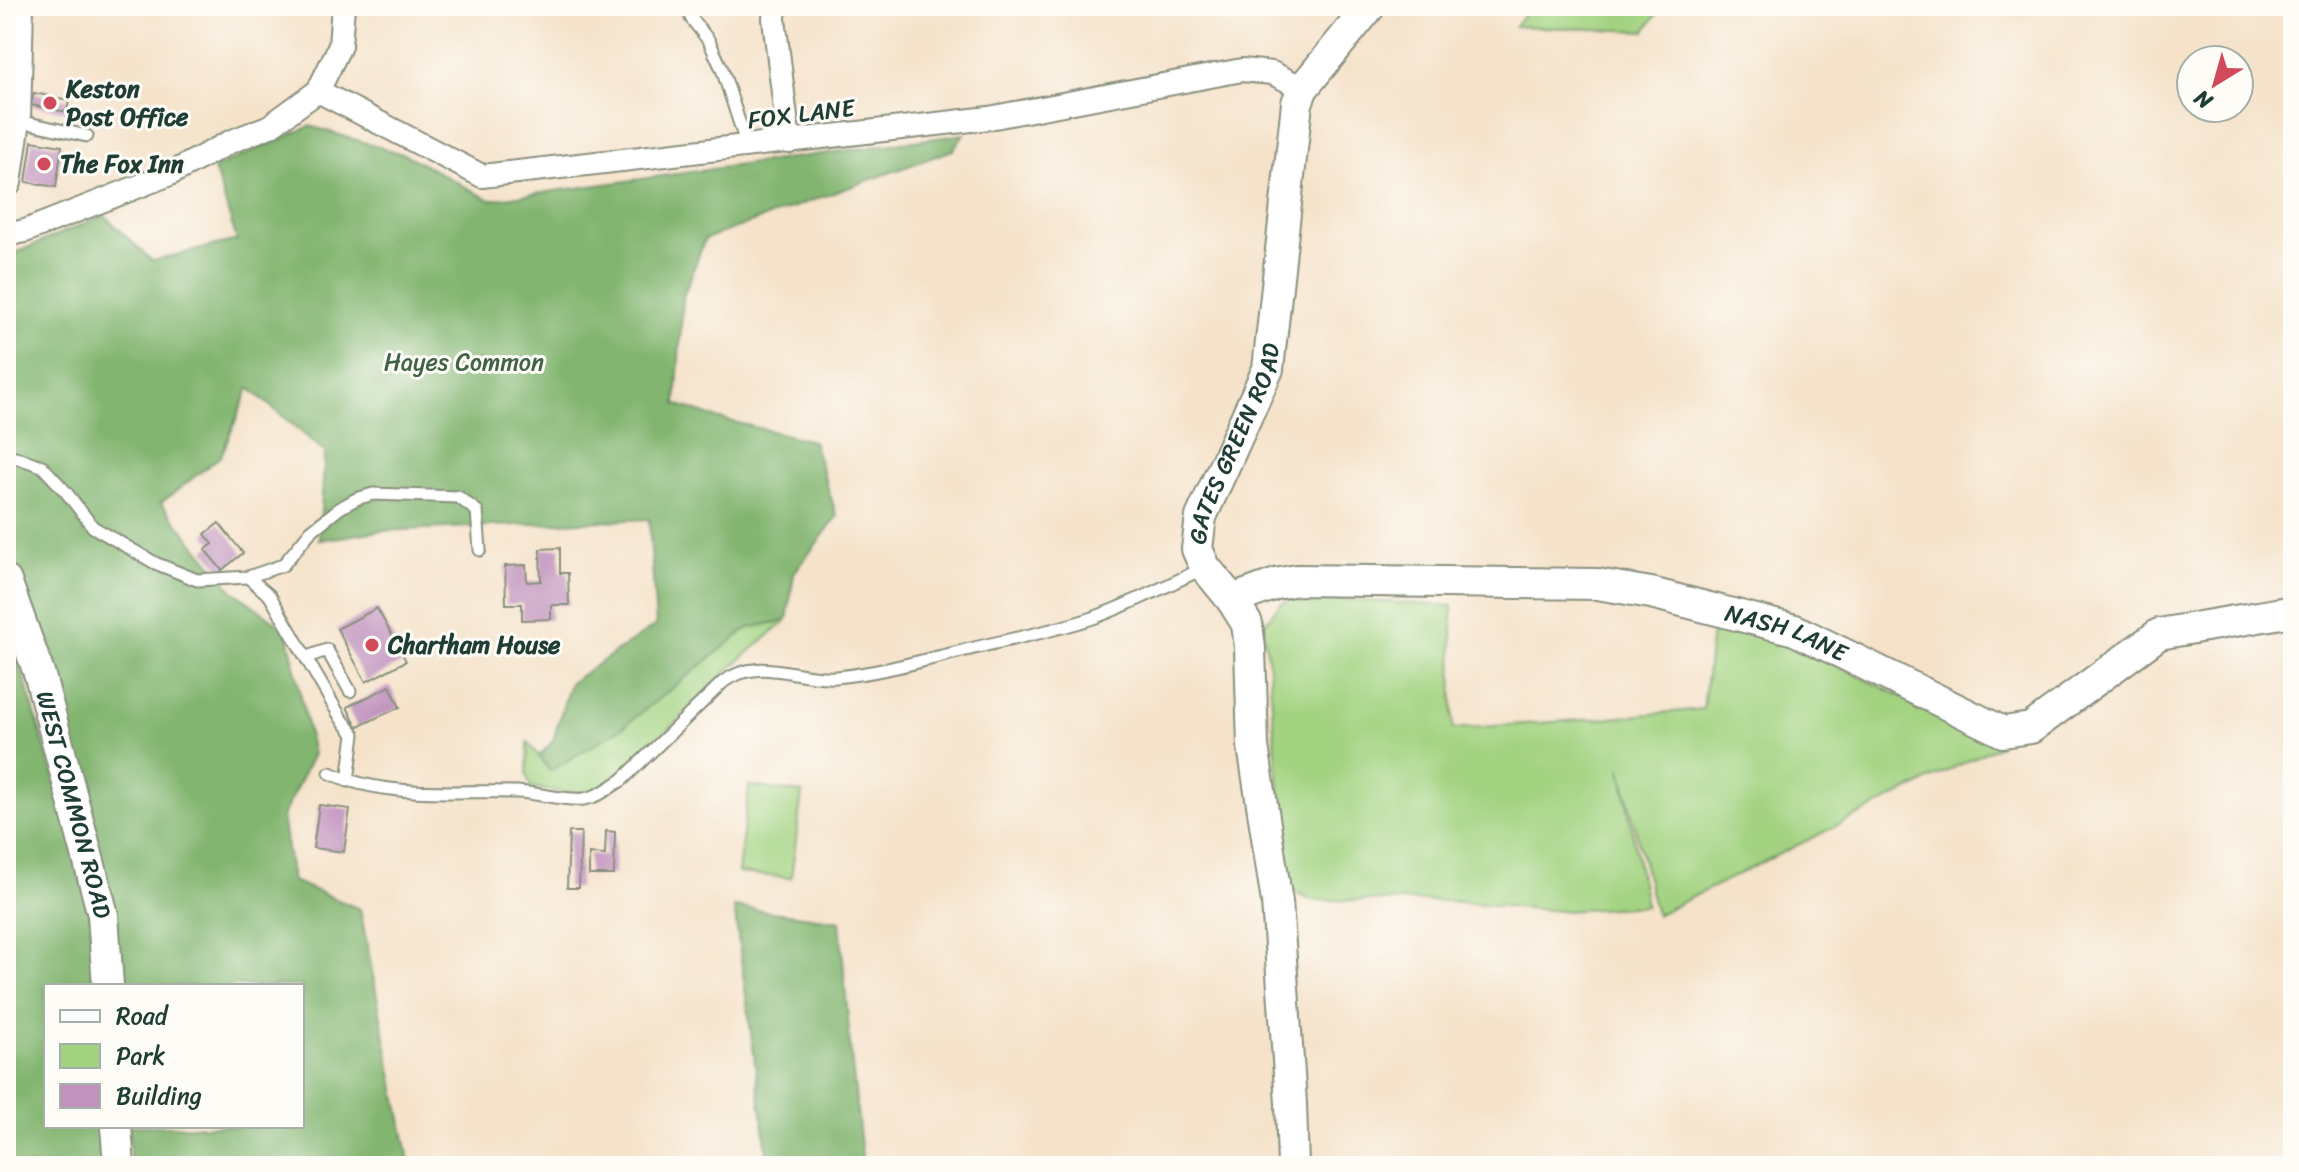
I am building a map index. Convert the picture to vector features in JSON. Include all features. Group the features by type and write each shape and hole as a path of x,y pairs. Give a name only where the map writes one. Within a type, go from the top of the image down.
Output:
{"street":[{"path":"6,182 15,120 12,59 18,6"},
{"path":"6,235 25,231 170,174 230,142 270,126 318,91 340,46 343,6"},
{"path":"775,6 789,142"},
{"path":"1303,88 1370,6"},
{"name":"FOX LANE","path":"318,91 482,176 989,118 1242,70 1272,73 1303,88"},
{"name":"GATES GREEN ROAD","path":"1293,1166 1277,902 1253,746 1247,624 1205,567 1197,549 1201,517 1268,369 1297,103 1303,88"},
{"name":"NASH LANE","path":"1232,600 1297,580 1597,584 1651,593 1795,630 2003,732 2031,728 2159,634 2293,611"},
{"name":"WEST COMMON ROAD","path":"6,581 40,676 103,915 108,984"},
{"path":"116,1128 119,1166"}],"lane":[{"path":"691,18 709,41 722,69 747,147"},
{"path":"15,120 87,136"},
{"path":"6,454 42,466 93,527 155,563 197,580 248,577 283,565 311,531 340,508 373,494 458,497 477,511 480,550"},
{"path":"330,773 348,781 394,790 520,792 586,799 605,792 622,780 723,682 741,671 779,670 831,677 919,662 1092,618 1205,567"},
{"path":"248,577 270,596 341,718 354,734 348,781"},
{"path":"307,657 327,650 350,691"}],"green space":[{"path":"1530,6 1662,6 1645,31 1515,26"},
{"name":"Hayes Common","path":"310,126 406,155 490,200 964,134 953,150 705,239 683,297 676,404 717,418 813,441 837,517 794,573 787,620 748,628 623,727 550,771 539,756 553,741 570,683 656,625 649,519 379,531 319,540 325,452 249,388 221,456 161,503 232,590 287,630 313,754 282,817 292,881 360,909 410,1166 131,1166 128,1128 304,1128 304,984 120,984 53,674 6,549 6,257 104,215 152,261 237,240 214,168"},
{"path":"1294,597 1452,606 1453,729 1703,709 1713,623 1796,645 2000,745 1656,915 1621,769 1646,906 1562,911 1448,901 1312,900 1287,888 1268,656 1262,627 1280,604"},
{"path":"6,619 64,809 91,919 94,984 44,984 44,1128 105,1128 108,1166 6,1166"},
{"path":"787,620 721,676 639,758 607,783 578,792 531,787 527,775 528,742 550,771 623,727 748,628"},
{"path":"749,786 802,793 791,878 738,873"},
{"path":"734,907 840,921 863,1166 769,1166"}],"building":[{"name":"Keston Post Office","path":"34,93 69,100 67,112 31,105"},
{"name":"The Fox Inn","path":"32,141 62,146 56,187 26,182"},
{"path":"219,523 243,553 222,570 205,550 213,544 205,534"},
{"path":"560,548 560,573 568,573 569,605 551,605 551,619 522,620 522,604 506,604 505,566 526,565 527,582 541,581 540,549"},
{"name":"Chartham House","path":"377,608 406,661 366,682 337,629"},
{"path":"390,686 400,707 357,727 347,707"},
{"path":"319,805 350,809 344,852 313,848"},
{"path":"606,831 615,832 614,875 589,875 589,854 605,855"},
{"path":"569,832 581,832 579,888 567,888"}],"place":[{"name":"Keston Post Office","path":"50,103"},
{"name":"The Fox Inn","path":"44,164"},
{"name":"Chartham House","path":"372,645"}]}
